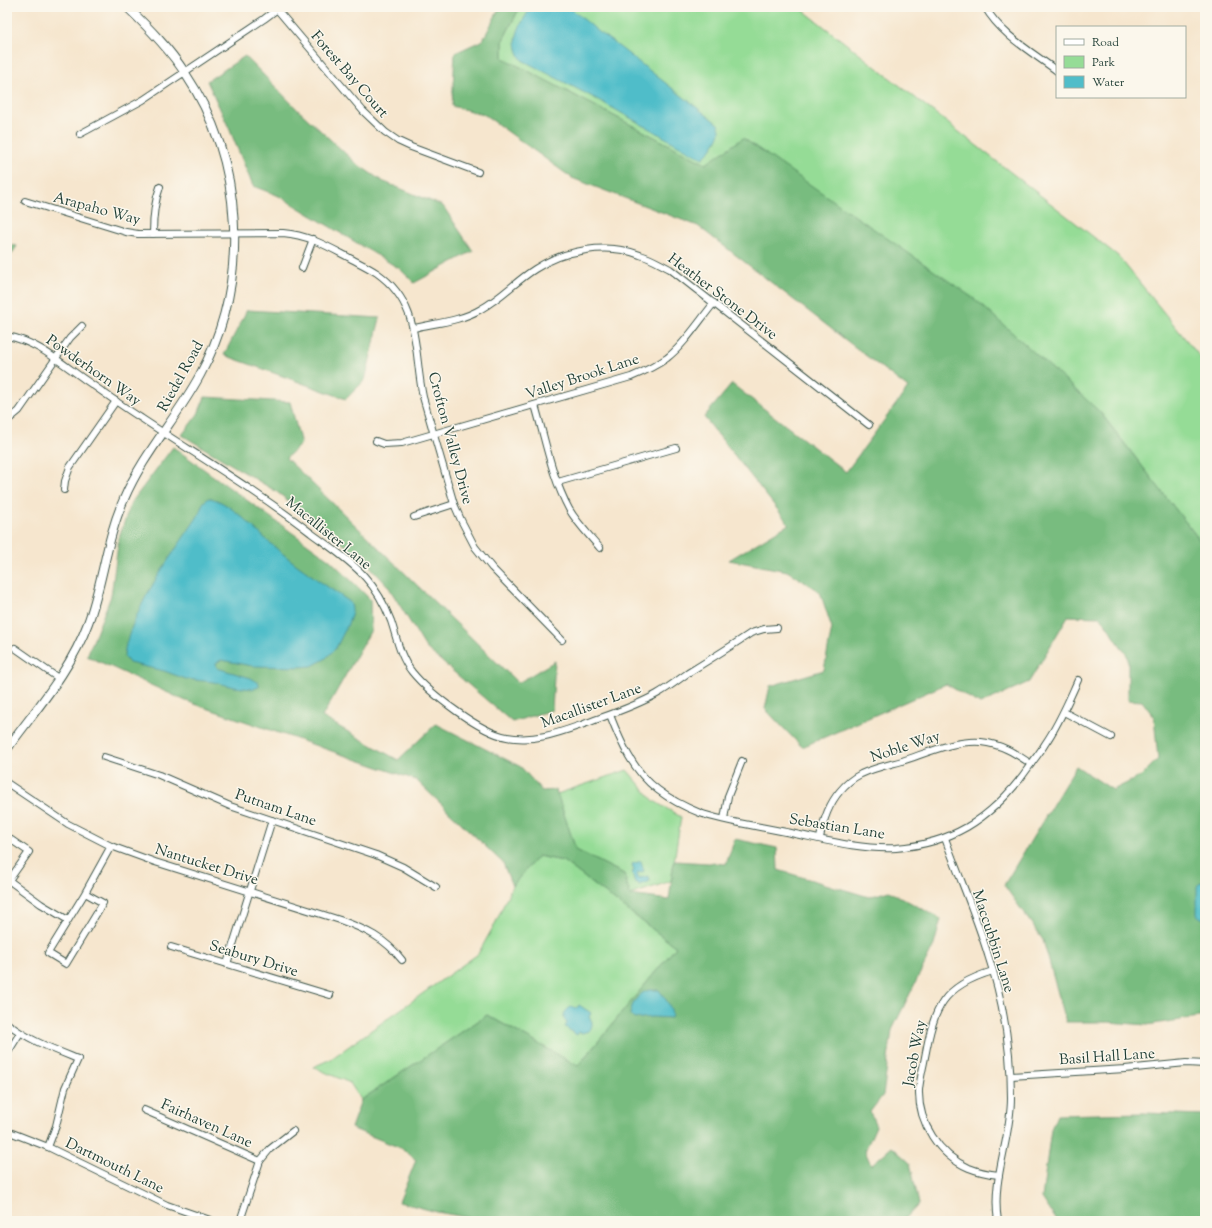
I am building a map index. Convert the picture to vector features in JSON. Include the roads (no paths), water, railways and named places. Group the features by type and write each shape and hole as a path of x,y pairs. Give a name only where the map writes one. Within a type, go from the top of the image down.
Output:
{"street":[{"name":"Riedel Road","path":"7,749 58,678 80,642 95,602 110,538 124,499 132,480 187,398 201,373 217,338 231,282 234,258 233,210 226,164 208,113 185,72 150,29 128,7"},
{"path":"986,7 999,26 1056,70"},
{"path":"80,134 130,108 264,20 277,8"},
{"name":"Forest Bay Court","path":"277,8 364,111 385,132 398,141 411,147 478,172"},
{"path":"153,234 153,214 160,187"},
{"name":"Arapaho Way","path":"25,201 126,232 153,234 234,234"},
{"name":"Crofton Valley Drive","path":"234,234 289,233 313,239 377,273 397,291 405,304 414,328 420,383 454,504 467,535 482,556 562,640"},
{"path":"302,268 313,239"},
{"name":"Heather Stone Drive","path":"414,328 456,319 481,310 525,276 544,264 566,254 593,250 622,250 639,254 670,269 869,425"},
{"name":"Valley Brook Lane","path":"376,441 384,444 394,444 434,435 631,378 668,357 680,345 714,303"},
{"path":"7,421 19,411 55,358 70,338 82,326"},
{"name":"Powderhorn Way","path":"7,336 34,345 55,358 163,433"},
{"path":"64,490 65,480 70,467 116,401"},
{"path":"535,405 558,482 567,504 576,520 600,548"},
{"name":"Macallister Lane","path":"163,433 238,480 288,515 363,575 379,595 385,607 399,647 408,667 432,692 480,727 491,733 504,737 532,739 547,737 610,715 657,694 751,633 764,629 777,628"},
{"path":"558,482 676,448"},
{"path":"414,517 454,504"},
{"path":"15,648 58,678"},
{"name":"Sebastian Lane","path":"610,715 625,750 634,765 650,783 670,798 686,807 724,819 862,846 881,848 911,846 945,838 968,826 994,807 1017,784 1046,744 1064,712 1078,680"},
{"path":"1064,712 1111,737"},
{"name":"Noble Way","path":"820,838 824,817 833,800 840,791 853,780 869,771 952,745 973,742 990,743 1006,748 1031,764"},
{"name":"Putnam Lane","path":"104,757 159,775 230,806 376,855 403,867 436,887"},
{"path":"724,819 728,796 742,761"},
{"name":"Nantucket Drive","path":"7,783 68,824 111,846 140,857 324,914 354,925 382,940 392,948 402,960"},
{"path":"227,964 272,820"},
{"path":"7,837 29,852 8,881 41,904 68,920"},
{"name":"Maccubbin Lane","path":"945,838 984,941 993,971 1006,1027 1011,1076 1011,1099 1010,1117 999,1175 996,1201 998,1221"},
{"path":"85,893 103,903 66,964 48,953 85,893 111,846"},
{"name":"Seabury Drive","path":"171,947 330,995"},
{"name":"Jacob Way","path":"993,971 979,975 965,982 949,995 940,1006 930,1029 919,1095 920,1107 926,1126 941,1148 951,1157 969,1168 999,1175"},
{"path":"7,1022 20,1033 78,1059 65,1088 56,1126 48,1147"},
{"path":"7,1054 20,1033"},
{"name":"Basil Hall Lane","path":"1011,1076 1125,1069 1186,1063 1205,1064"},
{"name":"Fairhaven Lane","path":"144,1110 260,1161"},
{"name":"Dartmouth Lane","path":"7,1131 48,1147 145,1195 212,1221"},
{"path":"240,1221 260,1161 270,1149 293,1131"}],"water":[{"path":"531,7 569,7 718,124 720,133 708,153 703,158 694,154 602,102 522,60 516,46 516,39 520,27"},
{"path":"208,498 215,499 232,509 289,559 350,602 352,608 348,624 336,648 325,659 312,666 299,667 252,666 221,660 216,663 217,668 251,678 259,683 259,687 253,689 186,679 164,671 129,663 124,656 125,648 139,609 155,581 198,516 203,503"},
{"path":"641,861 644,871 637,873 639,878 649,876 650,881 639,885 638,883 635,883 632,872 634,871 632,864"},
{"path":"1201,882 1205,882 1205,919 1197,915 1197,886"},
{"path":"649,990 659,990 672,1011 671,1018 652,1017 634,1019 630,1015 632,1007 638,996"},
{"path":"579,1005 591,1013 589,1017 592,1024 589,1031 582,1033 579,1032 577,1035 565,1027 567,1023 564,1019 564,1014 571,1007 577,1008"}]}
